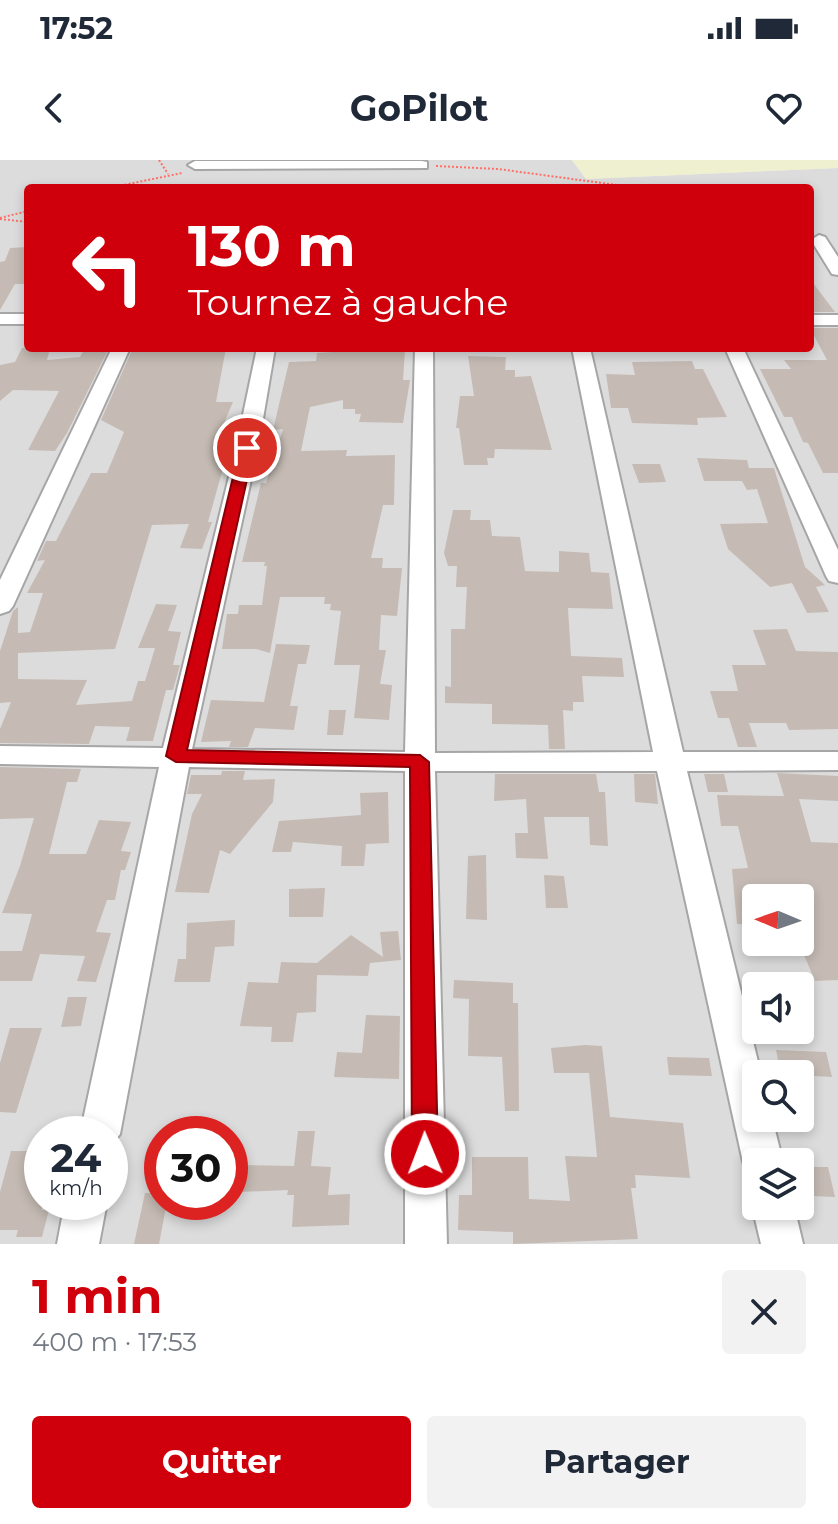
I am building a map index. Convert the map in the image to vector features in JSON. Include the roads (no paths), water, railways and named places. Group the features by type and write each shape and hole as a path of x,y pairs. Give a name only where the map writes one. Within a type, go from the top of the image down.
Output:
{"street":[{"path":"194,169 422,167"},
{"path":"819,240 838,270"},
{"path":"0,319 24,319"},
{"path":"814,320 838,320"},
{"path":"0,606 119,352"},
{"path":"104,1116 176,756 247,448 265,352"},
{"path":"424,352 420,762 426,1244"},
{"path":"582,352 670,762 760,1148"},
{"path":"736,352 838,576"},
{"path":"0,755 420,762 838,761"},
{"path":"78,1244 83,1220"},
{"path":"776,1220 782,1244"}]}
